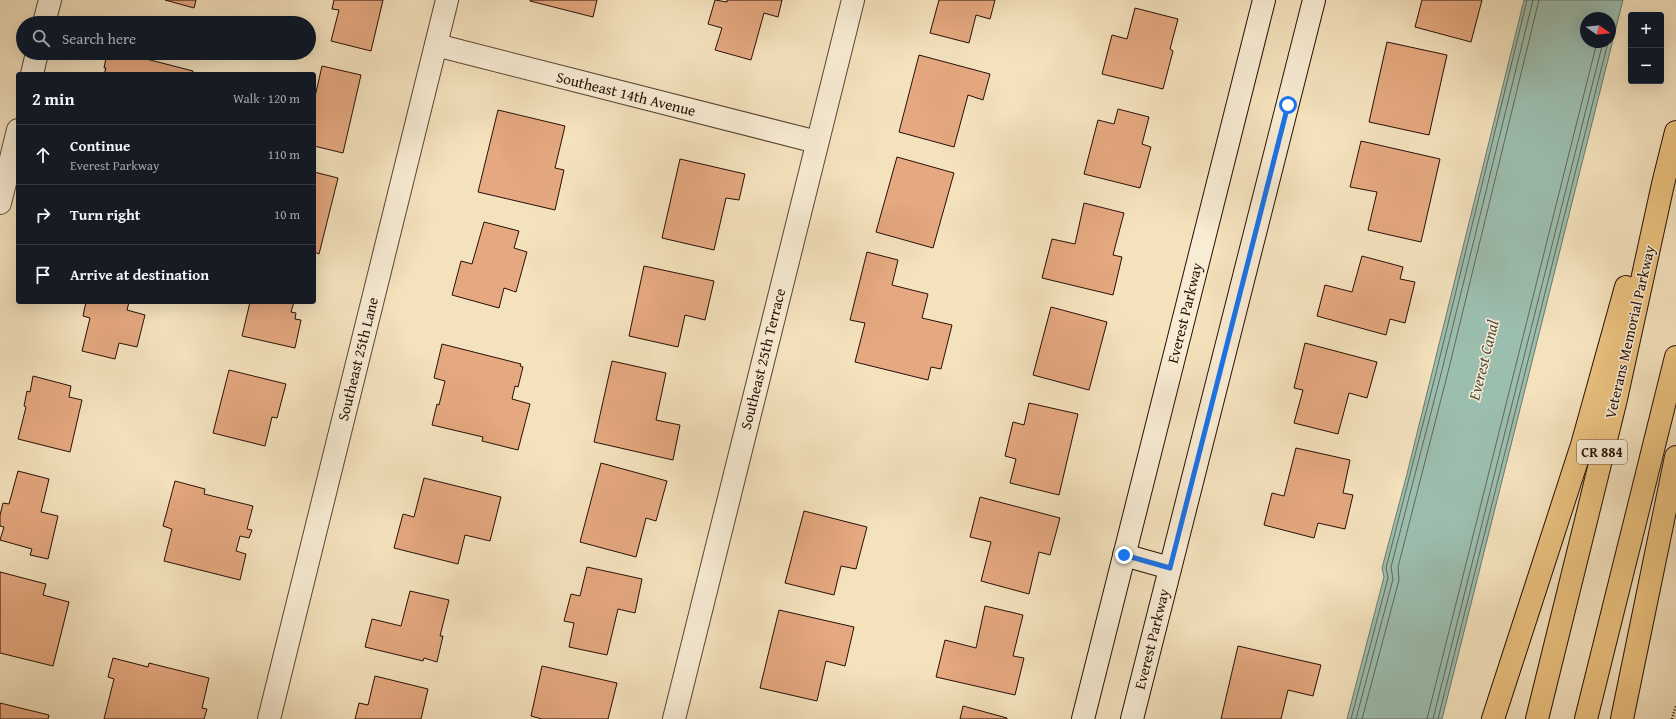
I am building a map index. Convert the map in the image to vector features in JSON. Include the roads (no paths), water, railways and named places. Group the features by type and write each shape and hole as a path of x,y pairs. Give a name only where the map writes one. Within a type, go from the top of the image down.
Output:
{"highway":[{"name":"Veterans Memorial Parkway","path":"1537,719 1616,399 1663,184 1676,132"},
{"path":"1493,719 1582,445 1630,273 1663,184"},
{"name":"CR 884","path":"1586,719 1676,357"},
{"path":"1622,719 1676,457"}],"street":[{"path":"46,16 50,0"},
{"name":"Southeast 25th Lane","path":"269,719 447,0"},
{"name":"Southeast 25th Terrace","path":"674,719 853,0"},
{"name":"Everest Parkway","path":"1083,719 1264,0"},
{"name":"Everest Parkway","path":"1132,719 1314,0"},
{"name":"Southeast 14th Avenue","path":"436,45 817,142"},
{"path":"32,72 35,60"},
{"path":"0,203 16,138"},
{"path":"1124,555 1170,568"}],"water":[{"name":"Everest Canal","path":"1524,0 1623,0 1616,28 1616,12 1580,12 1580,48 1611,48 1442,719 1347,719 1384,577 1382,568 1407,474"}]}
